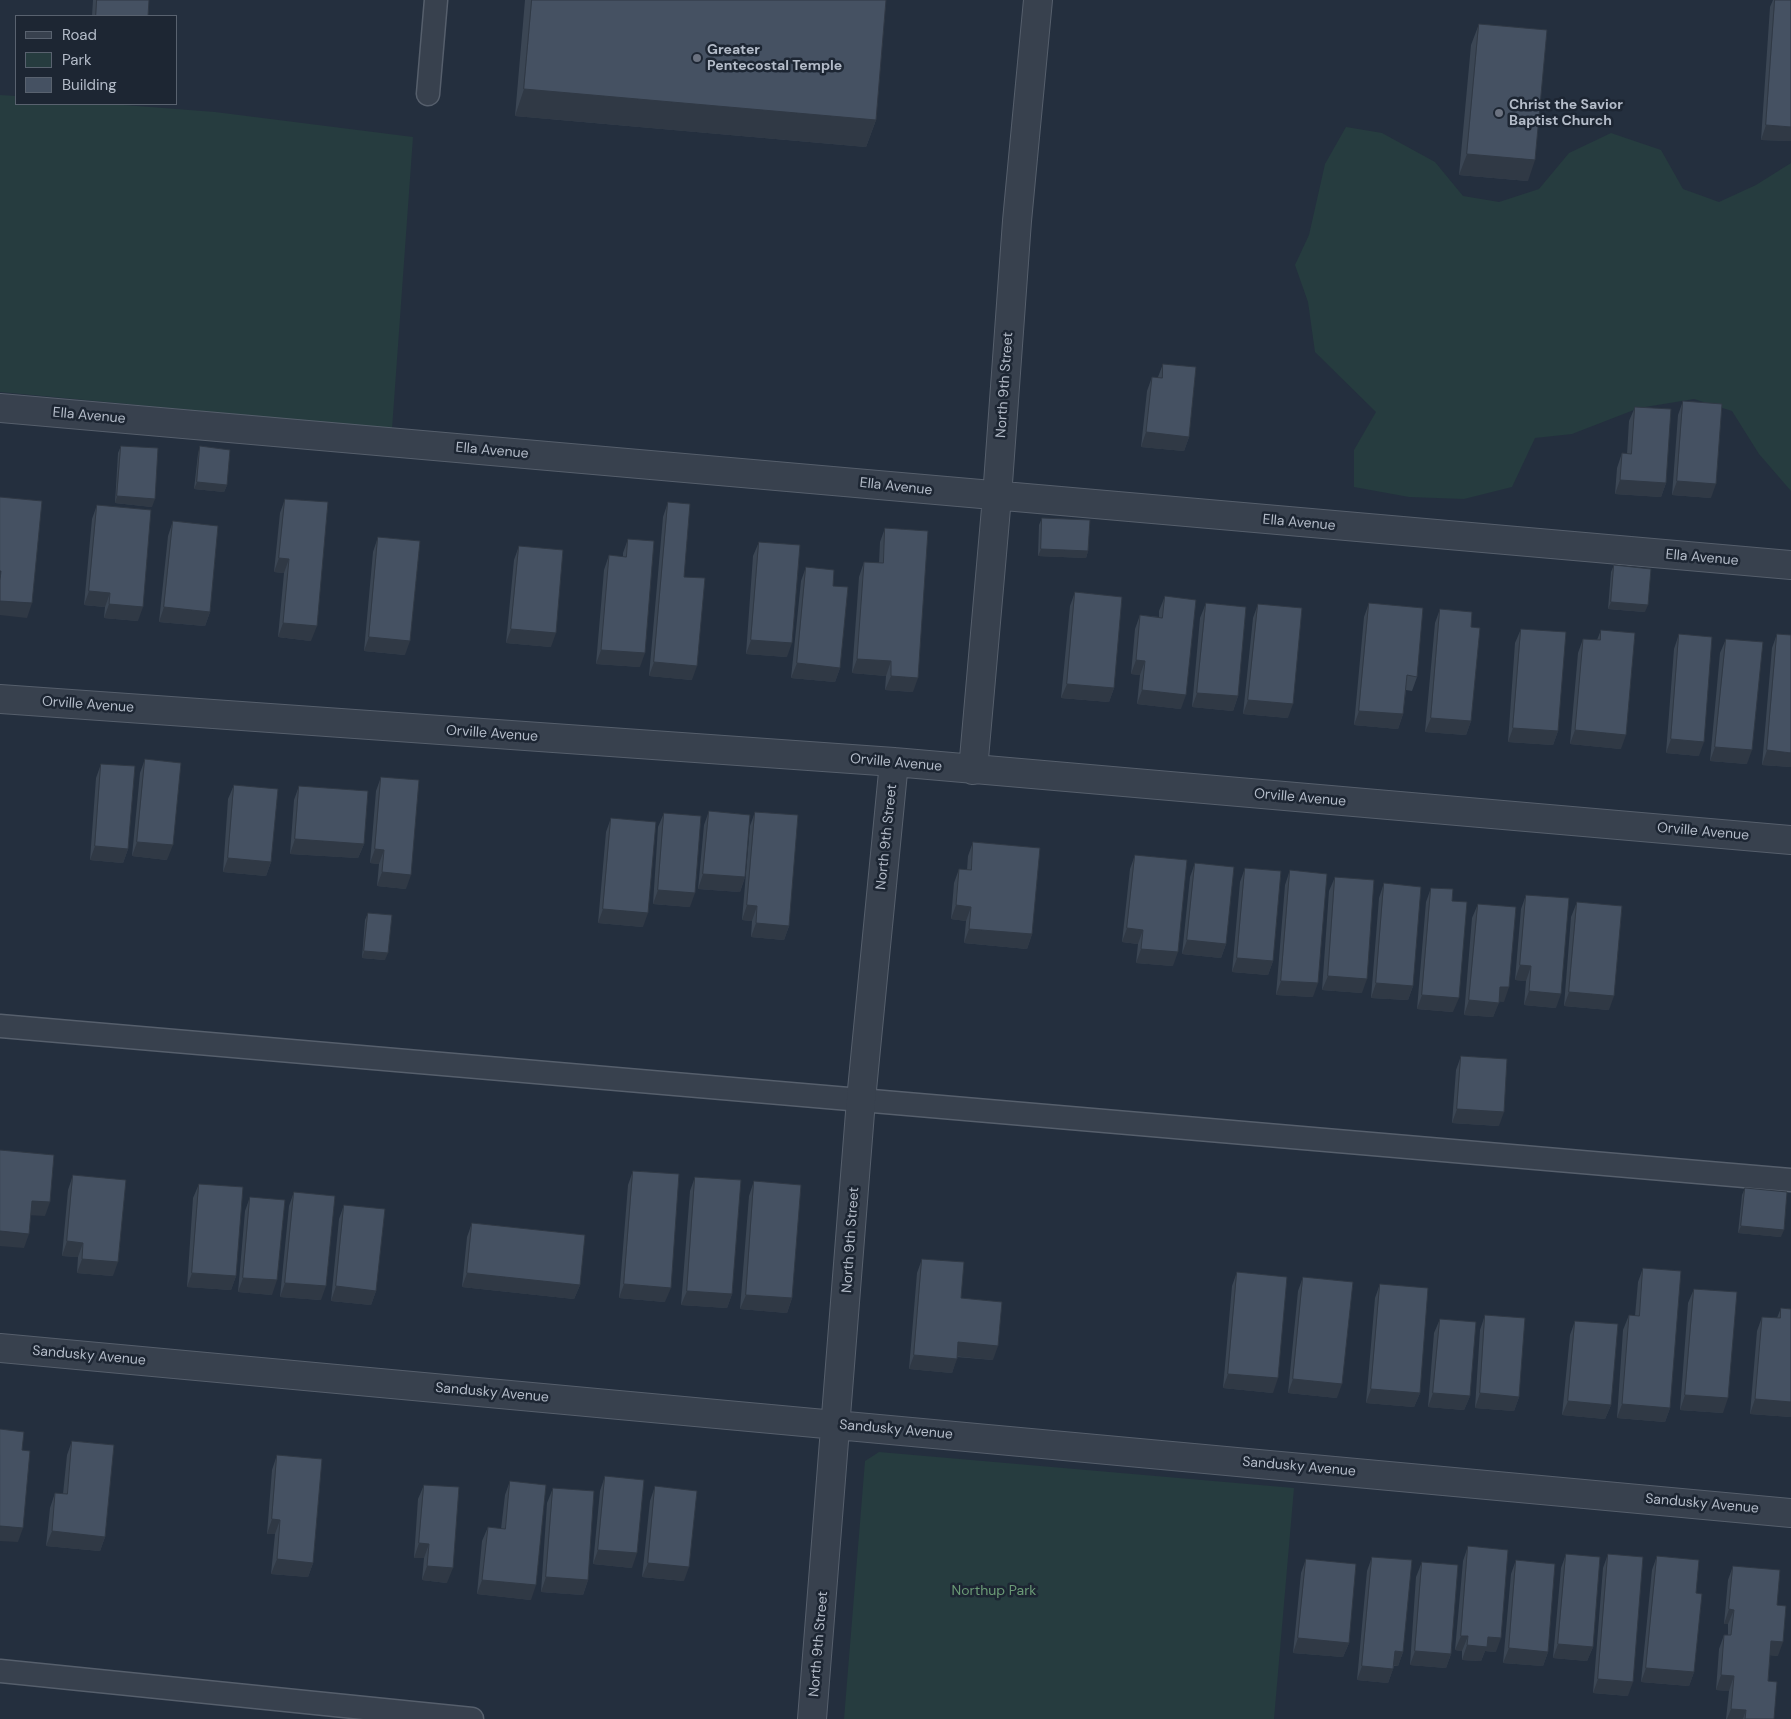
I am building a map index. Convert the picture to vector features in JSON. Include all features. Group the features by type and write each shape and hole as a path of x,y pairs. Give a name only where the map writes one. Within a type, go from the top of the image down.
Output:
{"street":[{"name":"North 9th Street","path":"973,770 997,496 1017,221 1038,0"},
{"name":"Ella Avenue","path":"0,408 1791,565"},
{"name":"Orville Avenue","path":"0,699 894,762 1791,840"},
{"name":"North 9th Street","path":"812,1719 862,1100 894,762"},
{"name":"Sandusky Avenue","path":"0,1348 1791,1513"}],"lane":[{"path":"428,94 436,0"},
{"path":"0,1026 1791,1180"},
{"path":"0,1671 472,1719"}],"green space":[{"path":"0,95 15,96 15,105 124,105 215,112 413,137 392,429 0,392"},
{"path":"1346,127 1382,133 1435,162 1463,196 1499,202 1539,189 1569,153 1611,133 1661,150 1683,189 1719,202 1756,185 1791,163 1791,491 1759,454 1732,411 1694,399 1639,408 1572,434 1535,438 1512,487 1464,499 1409,497 1354,487 1354,450 1376,412 1315,352 1308,302 1295,265 1309,235 1325,164"},
{"name":"Northup Park","path":"879,1452 1294,1488 1274,1719 844,1719 865,1461"}],"building":[{"path":"97,0 149,0 148,15 96,15"},
{"name":"Greater Pentecostal Temple","path":"532,0 886,0 876,120 524,89"},
{"path":"1775,0 1791,0 1791,127 1766,125"},
{"name":"Christ the Savior Baptist Church","path":"1479,24 1547,30 1535,160 1467,154"},
{"path":"1163,364 1196,367 1189,437 1146,432 1152,377 1162,378"},
{"path":"1683,401 1722,404 1716,484 1677,481"},
{"path":"1635,407 1671,409 1666,483 1620,480 1622,453 1631,454"},
{"path":"121,446 158,448 155,499 117,496"},
{"path":"200,446 230,450 227,485 197,482"},
{"path":"0,497 42,501 32,603 0,601"},
{"path":"285,499 328,502 317,626 283,623 289,559 279,558"},
{"path":"668,502 690,504 684,577 705,578 697,666 654,662"},
{"path":"97,505 151,510 143,607 109,604 110,593 89,591"},
{"path":"1042,518 1090,520 1088,551 1041,549"},
{"path":"173,521 218,526 210,612 164,607"},
{"path":"885,528 928,531 918,678 891,676 891,661 857,659 864,562 883,563"},
{"path":"378,537 420,541 410,641 369,637"},
{"path":"628,539 654,541 645,653 601,650 609,555 626,557"},
{"path":"759,542 800,545 792,643 751,640"},
{"path":"519,546 563,550 556,633 511,629"},
{"path":"1614,565 1651,569 1648,605 1611,602"},
{"path":"806,567 834,570 833,586 848,587 840,668 797,663"},
{"path":"1075,592 1122,597 1114,688 1067,684"},
{"path":"1165,596 1196,600 1186,695 1142,690 1145,661 1136,660 1140,615 1162,618"},
{"path":"1206,603 1246,607 1238,696 1197,693"},
{"path":"1369,603 1423,608 1417,677 1407,675 1403,714 1359,711"},
{"path":"1258,604 1302,608 1293,704 1248,700"},
{"path":"1440,609 1472,612 1471,627 1480,628 1471,721 1431,718"},
{"path":"1521,629 1566,632 1558,731 1513,728"},
{"path":"1601,630 1635,633 1626,735 1575,730 1583,639 1600,640"},
{"path":"1679,634 1712,637 1704,742 1671,739"},
{"path":"1777,634 1791,635 1791,753 1767,750"},
{"path":"1726,639 1763,642 1752,750 1715,747"},
{"path":"145,759 181,763 173,845 137,842"},
{"path":"101,764 135,766 128,849 95,846"},
{"path":"381,777 419,780 411,875 382,872 384,850 375,849"},
{"path":"234,785 278,789 271,862 228,858"},
{"path":"299,786 368,791 364,844 295,839"},
{"path":"709,811 750,815 745,877 703,874"},
{"path":"755,812 798,815 789,926 756,923 757,906 747,905"},
{"path":"664,813 701,816 695,893 658,890"},
{"path":"611,818 656,822 648,913 603,909"},
{"path":"973,842 1040,848 1032,934 969,929 971,907 956,905 959,869 971,870"},
{"path":"1135,855 1187,860 1178,952 1141,949 1143,930 1127,928"},
{"path":"1195,863 1234,867 1226,944 1187,940"},
{"path":"1245,868 1281,871 1273,961 1237,958"},
{"path":"1290,870 1327,874 1318,983 1281,981"},
{"path":"1335,877 1374,880 1367,979 1328,976"},
{"path":"1384,883 1421,887 1413,986 1376,983"},
{"path":"1431,888 1453,889 1452,901 1467,902 1459,998 1422,995"},
{"path":"1526,895 1569,898 1561,994 1529,991 1531,966 1520,965"},
{"path":"1577,902 1622,906 1614,996 1569,992"},
{"path":"1478,904 1516,907 1509,987 1500,987 1499,1003 1469,1000"},
{"path":"368,913 392,915 388,953 364,951"},
{"path":"1461,1056 1507,1059 1504,1112 1457,1109"},
{"path":"0,1150 54,1155 50,1202 32,1201 29,1234 0,1231"},
{"path":"633,1171 679,1174 671,1288 624,1284"},
{"path":"73,1175 126,1180 118,1262 82,1259 83,1243 67,1241"},
{"path":"695,1177 741,1180 732,1294 687,1291"},
{"path":"754,1181 801,1185 792,1298 746,1295"},
{"path":"199,1184 243,1187 236,1276 192,1273"},
{"path":"1745,1188 1787,1192 1784,1230 1741,1226"},
{"path":"294,1192 335,1196 326,1286 285,1283"},
{"path":"250,1197 285,1200 277,1280 243,1278"},
{"path":"344,1205 385,1209 376,1291 336,1286"},
{"path":"472,1223 585,1235 580,1285 467,1273"},
{"path":"922,1259 964,1262 961,1298 1002,1302 998,1346 958,1342 957,1359 914,1355"},
{"path":"1643,1268 1681,1271 1670,1408 1622,1404 1629,1315 1639,1316"},
{"path":"1237,1272 1287,1277 1278,1378 1228,1374"},
{"path":"1303,1277 1353,1282 1342,1384 1293,1379"},
{"path":"1380,1284 1428,1288 1420,1393 1371,1389"},
{"path":"1694,1289 1737,1292 1728,1398 1685,1395"},
{"path":"1781,1308 1791,1309 1791,1402 1755,1399 1762,1317 1780,1318"},
{"path":"1485,1315 1525,1318 1519,1397 1480,1393"},
{"path":"1440,1319 1476,1322 1470,1396 1433,1393"},
{"path":"1575,1321 1618,1324 1611,1405 1568,1401"},
{"path":"0,1429 24,1432 22,1450 30,1451 23,1528 0,1526"},
{"path":"72,1441 114,1445 105,1537 52,1531 55,1493 67,1494"},
{"path":"277,1455 322,1459 313,1563 277,1559 280,1520 272,1519"},
{"path":"605,1476 644,1480 637,1553 598,1550"},
{"path":"510,1481 546,1485 536,1585 482,1580 488,1527 505,1529"},
{"path":"424,1485 459,1487 453,1568 427,1566 429,1544 419,1543"},
{"path":"655,1486 697,1491 689,1567 648,1563"},
{"path":"553,1488 594,1491 588,1580 546,1577"},
{"path":"1468,1546 1508,1550 1501,1638 1488,1637 1487,1647 1467,1645 1468,1636 1461,1636"},
{"path":"1566,1554 1600,1557 1593,1647 1558,1644"},
{"path":"1608,1554 1643,1557 1633,1682 1598,1679"},
{"path":"1657,1556 1699,1560 1696,1593 1702,1594 1694,1672 1646,1668"},
{"path":"1372,1557 1412,1560 1403,1652 1395,1651 1393,1669 1362,1666"},
{"path":"1306,1559 1356,1564 1349,1643 1298,1638"},
{"path":"1516,1560 1555,1564 1548,1652 1509,1648"},
{"path":"1422,1562 1458,1565 1451,1654 1415,1651"},
{"path":"1733,1566 1780,1570 1777,1605 1786,1606 1783,1642 1771,1641 1768,1681 1777,1682 1774,1719 1745,1719 1746,1710 1731,1709 1734,1676 1721,1675 1724,1635 1731,1635 1734,1610 1729,1609"}],"place":[{"name":"Greater Pentecostal Temple","path":"697,58"},
{"name":"Christ the Savior Baptist Church","path":"1499,113"}]}
